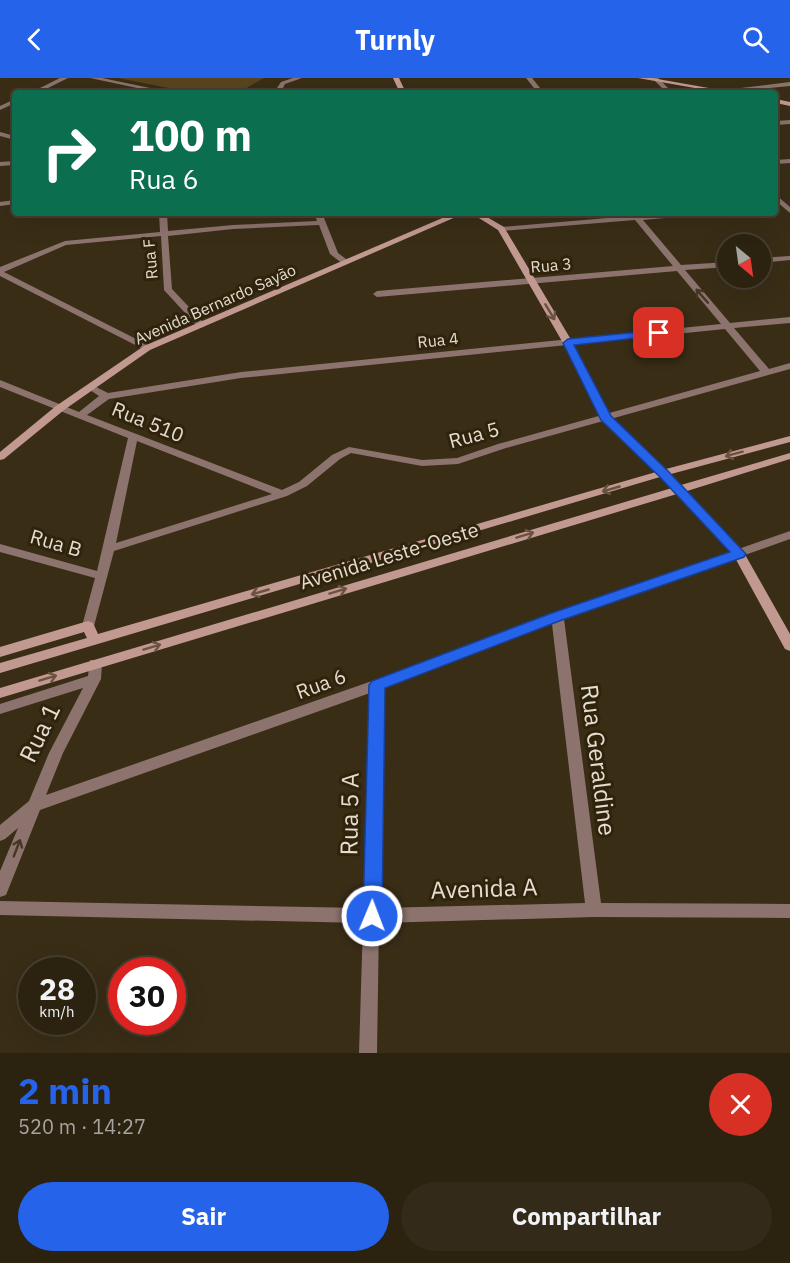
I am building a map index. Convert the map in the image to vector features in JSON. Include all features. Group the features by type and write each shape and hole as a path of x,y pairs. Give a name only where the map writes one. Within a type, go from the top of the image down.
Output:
{"street":[{"path":"39,90 65,78"},
{"path":"93,78 155,90"},
{"path":"281,90 283,83 299,78"},
{"path":"641,78 716,90"},
{"path":"784,78 790,83"},
{"path":"656,79 667,90"},
{"path":"752,90 790,83"},
{"name":"Rua F","path":"163,216 168,290 201,325"},
{"path":"319,216 334,254 346,262"},
{"name":"Avenida Bernardo Sayão","path":"0,457 60,408 147,348 454,216"},
{"path":"480,216 501,229 568,343 606,417 664,473 739,554 790,646"},
{"path":"501,229 625,216"},
{"path":"636,216 767,373"},
{"path":"0,272 65,243 163,233 320,223"},
{"path":"771,260 790,258"},
{"name":"Rua 3","path":"377,294 717,265"},
{"path":"0,272 147,348"},
{"name":"Rua 4","path":"106,396 241,375 790,320"},
{"name":"Rua 5","path":"109,549 283,494 303,484 336,457 349,450 422,463 458,461 790,366"},
{"name":"Rua 510","path":"0,383 283,494"},
{"path":"81,415 106,396 92,388"},
{"path":"94,640 88,626 109,549 133,437"},
{"name":"Avenida Leste-Oeste","path":"0,668 664,473 790,439"},
{"name":"Avenida Leste-Oeste","path":"0,693 95,672 790,456"},
{"name":"Rua 6","path":"33,806 377,685 557,617 790,535"},
{"name":"Rua B","path":"0,548 101,576"},
{"name":"Rua Geraldine","path":"557,617 594,910"},
{"path":"0,652 88,626"},
{"path":"0,709 95,672"},
{"name":"Rua 1","path":"0,890 56,753 95,672"},
{"name":"Rua 5 A","path":"368,1053 377,685"},
{"path":"0,834 33,806"},
{"name":"Avenida A","path":"0,908 372,916 594,910 790,911"}],"shaded area":[{"path":"118,78 264,78 243,90 179,90"}],"route":[{"path":"372,916 377,685 557,617 739,554 664,473 606,417 568,343 659,333"}]}
